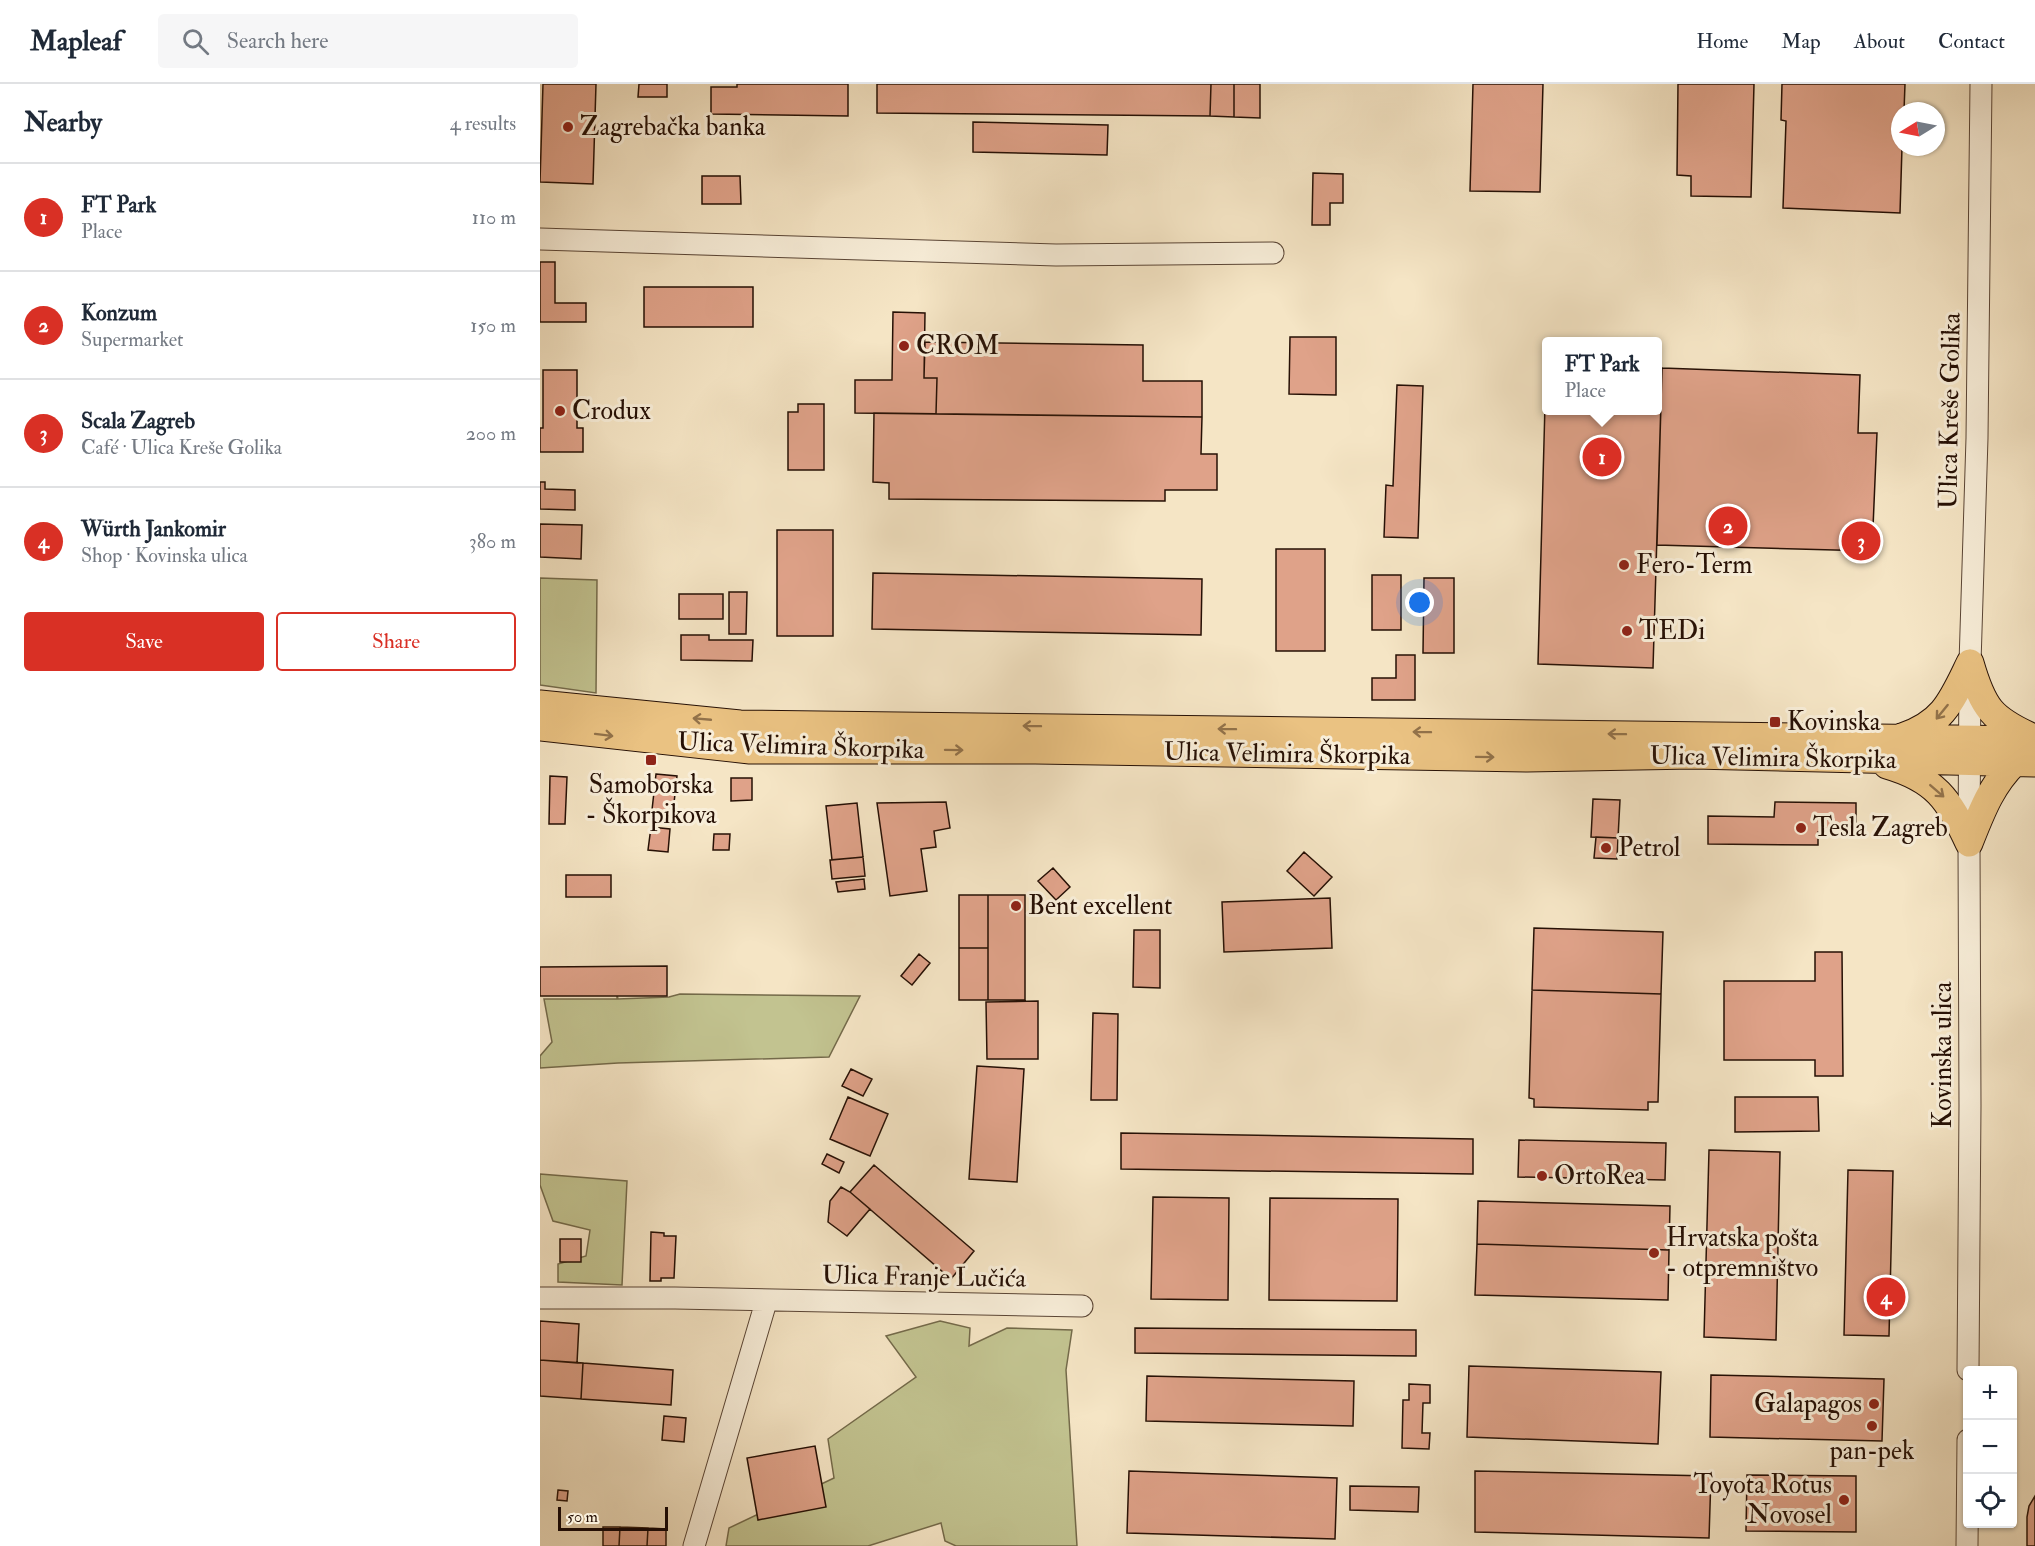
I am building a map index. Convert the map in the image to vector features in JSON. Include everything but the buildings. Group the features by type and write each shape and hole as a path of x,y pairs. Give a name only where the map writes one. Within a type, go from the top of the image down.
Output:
{"main road":[{"path":"1895,739 1923,729 1940,716 1970,663"},
{"path":"1970,663 1980,695 1989,710 2004,724 2035,739"},
{"name":"Ulica Velimira Škorpika","path":"541,722 1895,739 1969,750 2025,762"},
{"name":"Ulica Velimira Škorpika","path":"541,722 750,750 1035,750 1527,758 1693,755 1865,758 1969,750 2035,739"},
{"path":"1865,758 1908,772 1937,790 1947,800 1958,818 1969,843"},
{"path":"1969,843 1992,789 2002,774 2025,762"}],"street":[{"name":"Ulica Kreše Golika","path":"1969,750 1977,438 1981,84"},
{"path":"540,239 1056,255 1273,253"},
{"name":"Kovinska ulica","path":"1968,1366 1971,1105 1969,750"},
{"name":"Ulica Franje Lučića","path":"540,1298 675,1298 766,1302 1082,1306"},
{"path":"694,1546 766,1302"},
{"path":"1967,1546 1968,1474"}],"green space":[{"path":"540,578 597,580 596,693 540,685"},
{"path":"680,994 860,996 829,1057 618,1063 540,1068 540,1056 552,1042 544,999 617,999 617,995 618,999 669,997"},
{"path":"540,1174 627,1181 622,1285 558,1282 558,1264 586,1256 590,1230 553,1221 540,1185"},
{"path":"940,1321 970,1328 969,1346 1007,1328 1072,1330 1066,1370 1077,1546 956,1546 945,1541 941,1523 868,1546 726,1546 729,1528 834,1478 828,1439 916,1377 886,1336"}],"place":[{"name":"Zagrebačka banka","path":"568,127"},
{"name":"CROM","path":"904,346"},
{"name":"Crodux","path":"560,411"},
{"name":"FT Park","path":"1602,457"},
{"name":"Konzum","path":"1728,526"},
{"name":"Scala Zagreb","path":"1861,541"},
{"name":"Fero-Term","path":"1624,565"},
{"name":"TEDi","path":"1627,631"},
{"name":"Kovinska","path":"1775,722"},
{"name":"Samoborska - Škorpikova","path":"651,760"},
{"name":"Tesla Zagreb","path":"1801,828"},
{"name":"Petrol","path":"1606,848"},
{"name":"Bent excellent","path":"1016,906"},
{"name":"OrtoRea","path":"1542,1176"},
{"name":"Hrvatska pošta - otpremništvo","path":"1654,1253"},
{"name":"Würth Jankomir","path":"1886,1297"},
{"name":"Galapagos","path":"1874,1404"},
{"name":"pan-pek","path":"1872,1426"},
{"name":"Toyota Rotus Novosel","path":"1844,1500"}]}
